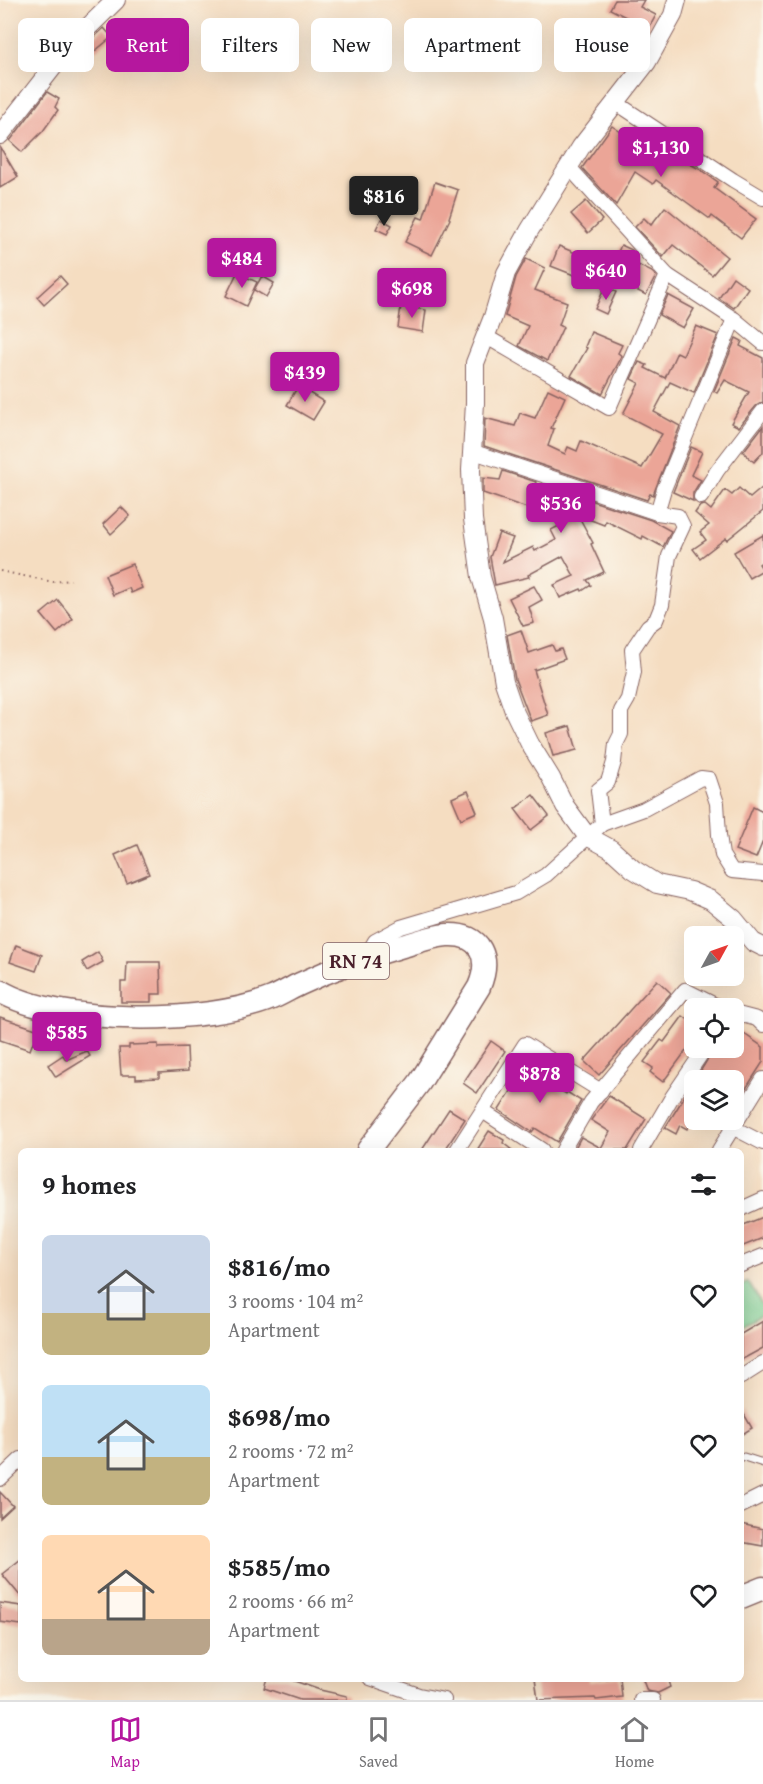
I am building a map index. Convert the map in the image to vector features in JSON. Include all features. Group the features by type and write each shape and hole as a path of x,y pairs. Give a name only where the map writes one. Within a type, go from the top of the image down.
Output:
{"main road":[{"name":"RN 74","path":"0,991 20,1000 87,1014 168,1018 206,1015 244,1008 366,957 432,938 447,935 458,936 474,942 480,948 485,965 479,987 420,1082 370,1148"},
{"path":"744,1596 763,1588"}],"street":[{"path":"0,135 71,44 116,0"},
{"path":"677,0 673,15 647,62 568,166 506,273 475,363 475,403 471,451 473,519 481,577 493,618 504,682 514,711 530,744 565,806 587,836 610,849 633,869 657,884 690,891 711,900 734,919 753,942 763,947"},
{"path":"615,102 763,198"},
{"path":"568,166 667,275 734,319 763,343"},
{"path":"485,336 609,408 667,275"},
{"path":"657,513 664,489 734,319"},
{"path":"701,497 763,411"},
{"path":"471,451 657,513 678,516 682,526 669,556 662,605 656,620 643,633 632,650 634,672 628,699 621,711 621,734 616,744 608,782 598,790 602,824"},
{"path":"366,957 375,941 401,927 516,893 546,875 602,824 644,809 701,778 709,779 717,802 722,855 732,871 763,874"},
{"path":"564,1148 591,1102 685,990 701,998"},
{"path":"744,1016 757,1019 763,1025"},
{"path":"458,1148 525,1044 601,1091"},
{"path":"642,1148 699,1058"},
{"path":"744,1111 763,1079"},
{"path":"483,1112 539,1148"},
{"path":"721,1148 733,1130"},
{"path":"738,1130 763,1143"},
{"path":"744,1208 763,1199"},
{"path":"744,1263 763,1256"},
{"path":"744,1375 763,1363"},
{"path":"0,1479 18,1461"},
{"path":"744,1504 763,1495"},
{"path":"382,1682 419,1695 444,1700"},
{"path":"641,1700 653,1700"}],"lane":[{"path":"744,1457 763,1463"}],"path":[{"path":"0,571 53,582 71,580"}],"green space":[{"path":"748,1282 763,1306 763,1314 744,1325 744,1284"}],"building":[{"path":"615,0 644,0 640,7 656,15 650,26 650,18 628,18 610,9"},
{"path":"104,28 106,30 106,42 95,51 94,37"},
{"path":"47,92 59,99 55,107 58,110 43,131 22,152 10,141"},
{"path":"612,126 643,147 646,142 667,156 669,152 699,169 718,182 714,188 756,219 741,238 712,216 710,219 656,180 653,184 635,172 616,205 582,168"},
{"path":"0,147 18,177 0,188"},
{"path":"435,182 458,190 450,219 432,255 405,242 418,217 423,219"},
{"path":"586,201 602,220 588,233 571,214"},
{"path":"665,207 727,257 712,275 673,245 663,257 635,227 644,218 651,225"},
{"path":"381,219 392,225 387,234 376,229"},
{"path":"621,245 632,250 625,264 615,259"},
{"path":"559,246 587,258 579,277 551,266"},
{"path":"526,259 545,268 535,290 567,302 559,325 563,327 547,361 519,346 528,326 505,316 516,277"},
{"path":"628,260 656,276 646,295 618,281"},
{"path":"237,273 257,282 246,306 226,296"},
{"path":"60,276 67,284 44,305 37,297"},
{"path":"262,276 274,283 266,297 254,290"},
{"path":"733,277 748,288 734,308 719,298"},
{"path":"605,287 616,292 606,314 595,309"},
{"path":"668,295 694,309 683,328 659,315"},
{"path":"401,306 426,310 423,332 398,328"},
{"path":"696,326 718,335 694,393 670,382 654,412 680,426 653,495 650,494 647,500 484,446 485,418 515,426 520,413 535,418 548,389 565,397 551,428 554,429 548,446 565,454 568,447 577,451 581,441 642,468 662,434 623,414 639,383 631,379 639,362 647,365 645,368 665,378 677,352 683,355"},
{"path":"591,332 622,345 618,353 622,356 602,394 571,376 587,348 585,347"},
{"path":"736,338 742,341 740,346 763,358 763,402 756,406 739,427 731,423 749,392 725,380 717,393 714,391"},
{"path":"298,386 324,402 313,420 287,405"},
{"path":"763,426 763,452 754,462 743,452"},
{"path":"691,447 702,452 691,475 701,480 693,493 693,501 673,492"},
{"path":"503,471 536,482 535,485 573,506 577,496 651,520 671,531 663,547 606,521 604,525 578,515 593,543 591,544 604,572 587,580 591,585 582,591 581,589 560,598 554,585 574,576 563,556 528,575 529,577 495,585 490,557 499,533 513,538 503,562 533,547 535,551 556,540 551,530 563,524 528,503 527,508 483,493 483,478 500,480"},
{"path":"763,487 763,511 700,558 693,549 706,540 700,532 709,525 695,513 700,506 705,505 711,510 725,490 732,495 739,488 750,498"},
{"path":"121,507 130,516 111,534 103,524"},
{"path":"763,535 763,561 759,564 763,570 749,578 734,552"},
{"path":"132,564 142,588 131,593 129,588 113,595 105,575"},
{"path":"534,586 542,600 529,607 534,623 523,626 509,598"},
{"path":"58,600 73,619 57,633 41,614"},
{"path":"521,630 529,653 552,645 555,651 561,649 565,659 534,670 548,715 531,721 515,679 507,635"},
{"path":"570,726 577,750 553,756 546,733"},
{"path":"468,791 477,812 461,819 452,798"},
{"path":"533,795 549,816 531,830 515,809"},
{"path":"753,807 763,812 763,841 756,858 735,850"},
{"path":"137,845 149,874 127,883 115,855"},
{"path":"16,945 42,955 36,971 10,962"},
{"path":"98,952 103,962 87,971 82,962"},
{"path":"127,962 160,962 161,994 151,994 151,1002 121,1002 121,982 126,982"},
{"path":"657,980 671,993 599,1075 584,1061"},
{"path":"0,1017 45,1032 41,1045 33,1042 30,1050 0,1040"},
{"path":"684,1017 684,1054 663,1082 650,1072 653,1068 644,1062 661,1040 664,1042"},
{"path":"744,1034 763,1047 763,1062 744,1091 744,1070 701,1070 708,1058 744,1058"},
{"path":"491,1041 505,1051 477,1093 463,1083"},
{"path":"158,1044 158,1048 187,1047 188,1071 159,1073 159,1078 136,1079 136,1075 121,1075 119,1048 129,1048 129,1045"},
{"path":"87,1051 90,1056 56,1077 48,1065 63,1055 66,1060"},
{"path":"530,1061 546,1071 541,1078 581,1101 557,1142 535,1128 532,1132 499,1110"},
{"path":"609,1096 646,1119 628,1148 601,1148 610,1132 591,1120"},
{"path":"684,1097 684,1127 680,1125 676,1134 665,1128"},
{"path":"449,1109 465,1119 446,1148 423,1148"},
{"path":"489,1131 504,1140 503,1143 509,1148 478,1148"},
{"path":"581,1137 601,1148 575,1148"},
{"path":"763,1217 763,1238 744,1246 744,1225"},
{"path":"763,1321 763,1348 744,1358 744,1332"},
{"path":"744,1414 752,1428 744,1433"},
{"path":"0,1492 13,1506 0,1518"},
{"path":"744,1525 763,1529 763,1546 744,1543"},
{"path":"18,1561 18,1593 2,1574"},
{"path":"0,1603 18,1606 18,1625 0,1622"},
{"path":"266,1682 297,1682 347,1696 347,1700 300,1700 264,1688"},
{"path":"536,1682 620,1682 622,1697 596,1700 595,1698 538,1700"},
{"path":"644,1682 668,1682 670,1687 658,1693 647,1691"}]}
